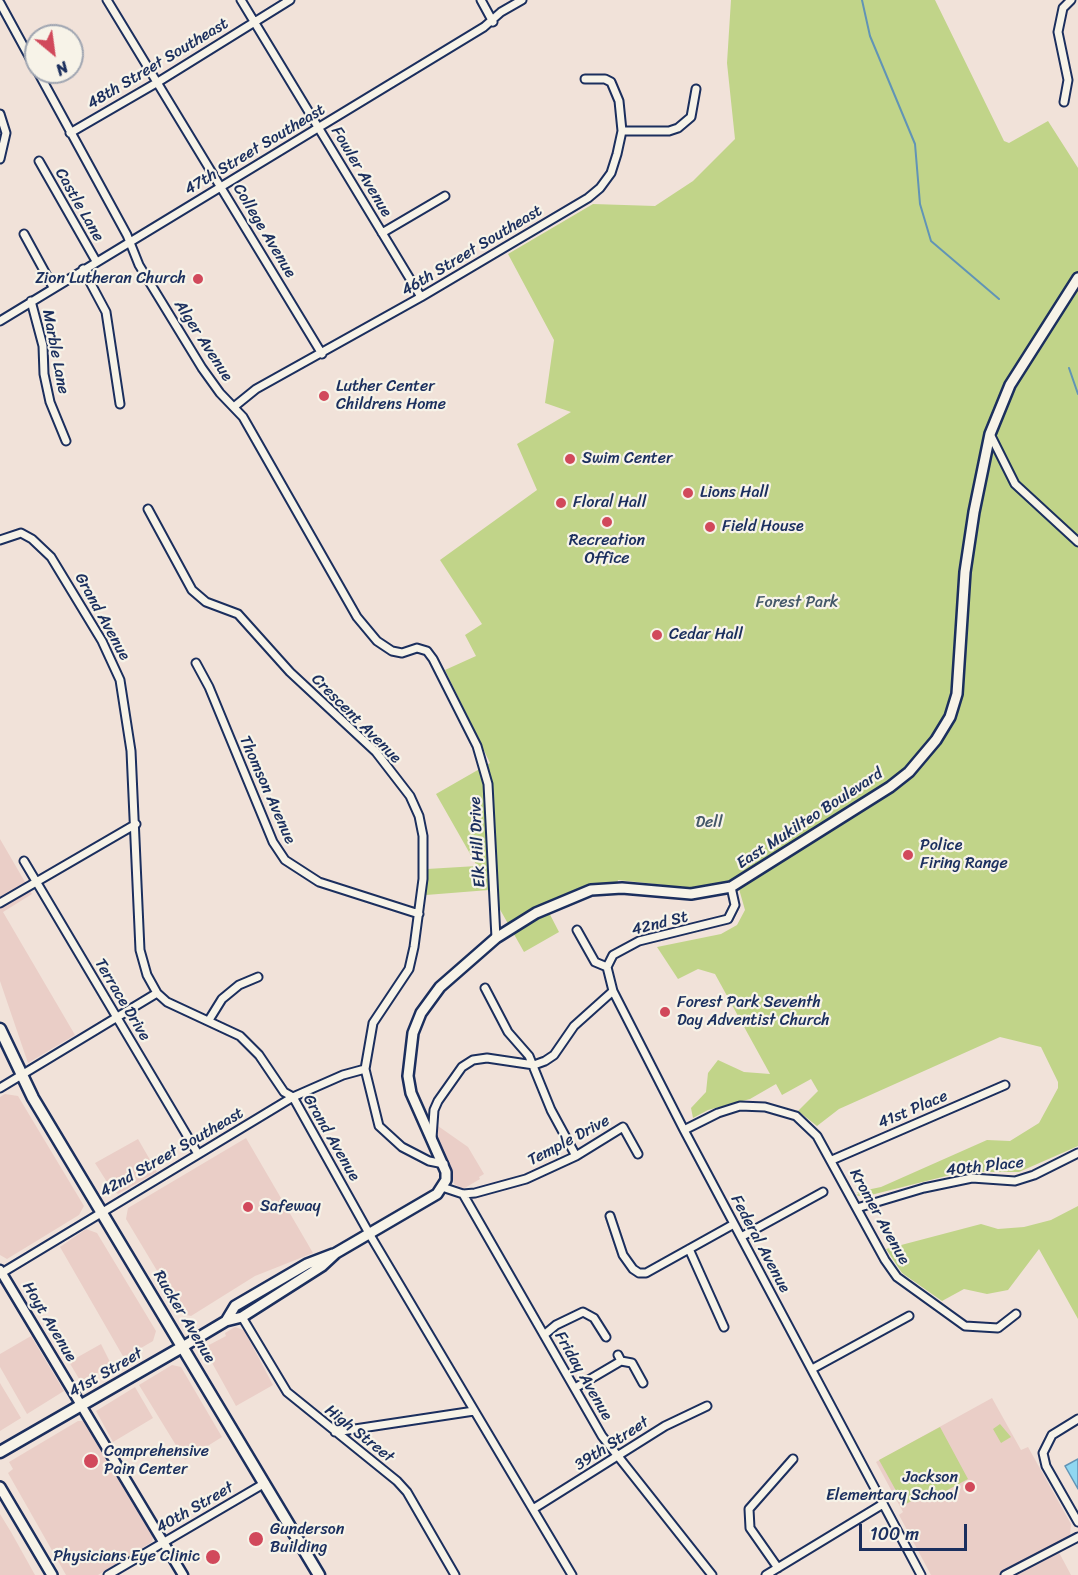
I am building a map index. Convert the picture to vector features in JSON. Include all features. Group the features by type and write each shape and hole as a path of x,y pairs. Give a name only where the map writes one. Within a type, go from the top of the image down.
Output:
{"main road":[{"name":"East Mukilteo Boulevard","path":"444,1164 416,1106 408,1076 413,1033 421,1013 440,987 496,938 536,913 591,890 622,888 691,894 731,887 909,772 936,740 950,717 960,676 965,572 974,512 990,434 1010,385 1078,278"},
{"name":"Rucker Avenue","path":"0,1029 21,1076 319,1575"},
{"path":"442,1187 446,1180 444,1164"},
{"name":"41st Street","path":"226,1320 236,1306 322,1266 336,1253 437,1194 442,1187"},
{"name":"41st Street","path":"0,1452 226,1320 242,1317 279,1287"},
{"path":"0,1487 52,1575"}],"street":[{"name":"College Avenue","path":"107,0 322,354"},
{"name":"Fowler Avenue","path":"241,0 421,297"},
{"name":"48th Street Southeast","path":"70,133 158,82 290,0"},
{"path":"482,0 493,22"},
{"name":"47th Street Southeast","path":"0,321 493,22 501,12 522,0"},
{"path":"1064,102 1068,80 1058,32 1063,8 1071,0"},
{"name":"Alger Avenue","path":"0,3 24,47"},
{"name":"46th Street Southeast","path":"235,406 256,389 421,297 594,194 611,173 622,131 616,89 605,79 585,79"},
{"name":"Alger Avenue","path":"44,84 139,264 202,368 227,401 235,406 357,617 377,641 392,651 402,653 417,648 427,651 477,746"},
{"path":"622,131 669,131 678,128 691,117 696,89"},
{"path":"0,114 6,133 0,159"},
{"name":"Castle Lane","path":"39,161 96,261"},
{"path":"382,233 445,196"},
{"path":"24,234 53,287"},
{"path":"83,269 106,312 120,404"},
{"name":"Marble Lane","path":"31,301 43,346 44,374 50,402 66,441"},
{"path":"990,434 1015,484 1078,542"},
{"name":"Crescent Avenue","path":"148,509 192,590 206,602 238,614 290,672 376,753 410,796 419,816 423,836 423,879 419,914 409,969 373,1023 365,1069 379,1126 402,1147 429,1161 444,1164"},
{"name":"Grand Avenue","path":"0,540 14,533 21,533 32,539 51,557 102,641 120,680 131,751 140,950 147,975 157,993 167,1002 240,1036 259,1055 284,1092 293,1097 370,1235 572,1575"},
{"name":"Thomson Avenue","path":"196,663 210,687 273,842 285,860 319,882 419,914"},
{"name":"Elk Hill Drive","path":"477,746 488,784 496,938"},
{"path":"0,903 136,824"},
{"name":"Terrace Drive","path":"24,861 198,1154"},
{"name":"42nd St","path":"607,967 613,955 639,941 728,919 735,905 731,887"},
{"path":"577,930 595,962 607,967"},
{"name":"Federal Avenue","path":"607,967 613,991 684,1130 921,1575"},
{"path":"209,1020 222,999 239,986 258,977"},
{"path":"484,988 508,1032 534,1065 539,1085 576,1156"},
{"path":"432,1140 434,1110 462,1068 473,1060 487,1059 534,1065 554,1055 574,1026 613,991"},
{"path":"0,1088 157,993"},
{"name":"42nd Street Southeast","path":"1,1272 293,1097 343,1075 365,1069"},
{"name":"41st Place","path":"832,1160 1005,1085"},
{"name":"Kromer Avenue","path":"684,1130 718,1113 740,1106 765,1107 796,1116 818,1136 897,1277 965,1326 998,1328 1016,1314"},
{"name":"Temple Drive","path":"463,1194 482,1192 526,1179 576,1156 623,1127 638,1154"},
{"name":"40th Place","path":"857,1208 924,1188 972,1178 1015,1181 1034,1175 1078,1153"},
{"path":"442,1187 463,1194"},
{"path":"741,1238 823,1192"},
{"name":"Friday Avenue","path":"463,1194 592,1420 619,1458 712,1575"},
{"path":"610,1216 623,1255 633,1269 646,1273 734,1224"},
{"path":"689,1249 724,1327"},
{"name":"Hoyt Avenue","path":"1,1272 183,1575"},
{"path":"544,1335 556,1325 583,1312 594,1318 606,1337"},
{"path":"812,1369 909,1316"},
{"name":"High Street","path":"242,1317 287,1392 397,1481 407,1492 455,1575"},
{"path":"575,1388 620,1358 632,1364 643,1383"},
{"name":"39th Street","path":"533,1509 619,1458 665,1426 707,1406"},
{"path":"335,1432 474,1411"},
{"path":"1078,1419 1052,1435 1044,1448 1044,1461 1078,1522"},
{"path":"778,1568 750,1528 749,1509 793,1459"},
{"name":"40th Street","path":"108,1575 265,1484"},
{"path":"766,1575 883,1504"},
{"path":"1005,1575 1078,1537"}],"shaded area":[{"path":"0,839 32,894 3,912 75,1035 28,1063 0,981"},
{"path":"5,1094 18,1096 84,1206 79,1215 7,1259 0,1255 0,1097"},
{"path":"438,1126 468,1147 484,1174 463,1189 454,1184 451,1166 435,1137"},
{"path":"246,1138 313,1253 255,1276 191,1316 183,1314 171,1288 168,1289 126,1219 128,1208"},
{"path":"138,1139 157,1172 118,1194 112,1190 95,1163"},
{"path":"86,1229 97,1233 156,1331 153,1341 124,1358 60,1247"},
{"path":"235,1327 244,1330 273,1385 236,1406 206,1352 209,1345 226,1336 225,1333"},
{"path":"31,1336 64,1391 27,1414 0,1367 0,1354"},
{"path":"101,1344 110,1362 103,1370 81,1382 69,1362"},
{"path":"172,1365 181,1367 222,1437 185,1460 139,1385"},
{"path":"0,1383 21,1418 0,1431"},
{"path":"135,1387 153,1418 113,1442 96,1411"},
{"name":"Jackson Elementary School","path":"992,1398 1021,1450 1028,1447 1071,1524 1070,1536 1055,1545 1071,1575 931,1575 899,1515 903,1512 876,1462"},
{"path":"78,1421 83,1421 153,1537 152,1542 98,1575 66,1575 8,1473 13,1469 9,1462"},
{"path":"0,1514 11,1532 35,1575 0,1575"}],"green space":[{"name":"Forest Park","path":"731,0 935,0 1004,141 1009,143 1048,121 1078,168 1078,1146 1019,1172 962,1172 863,1197 856,1195 859,1194 857,1192 881,1187 987,1140 1010,1141 1039,1123 1058,1088 1058,1082 1041,1047 1000,1037 839,1109 817,1126 798,1111 818,1091 811,1079 782,1095 776,1084 750,1099 708,1110 693,1118 691,1108 706,1092 708,1073 718,1060 744,1072 770,1074 715,974 698,969 678,979 657,947 721,934 737,925 745,910 739,889 732,881 690,892 668,888 664,885 618,880 617,884 569,892 544,903 559,932 524,952 489,890 426,895 427,869 477,866 436,794 490,763 445,670 476,656 465,635 482,624 440,560 537,490 517,444 571,412 545,403 554,340 508,254 593,204 655,206 693,181 735,139 727,63"},
{"path":"1078,1206 1078,1319 1039,1249 1008,1290 987,1294 964,1289 942,1301 902,1273 886,1249 981,1224 998,1229 1024,1227 1051,1220"},
{"path":"1000,1424 1011,1437 1001,1443 993,1429"},
{"path":"940,1427 968,1479 940,1494 934,1489 904,1505 879,1460"}],"water":[{"path":"1078,1459 1078,1489 1065,1466"}],"waterway":[{"path":"862,0 870,36 915,144 920,204 931,241 999,299"},
{"path":"1069,368 1078,394"}],"place":[{"name":"Zion Lutheran Church","path":"198,279"},
{"name":"Luther Center Childrens Home","path":"324,396"},
{"name":"Swim Center","path":"570,459"},
{"name":"Lions Hall","path":"688,493"},
{"name":"Floral Hall","path":"561,503"},
{"name":"Recreation Office","path":"607,522"},
{"name":"Field House","path":"710,527"},
{"name":"Cedar Hall","path":"657,635"},
{"name":"Police Firing Range","path":"908,855"},
{"name":"Forest Park Seventh Day Adventist Church","path":"665,1012"},
{"name":"Safeway","path":"248,1207"},
{"name":"Comprehensive Pain Center","path":"91,1461"},
{"name":"Jackson Elementary School","path":"970,1487"},
{"name":"Gunderson Building","path":"256,1539"},
{"name":"Physicians Eye Clinic","path":"213,1557"}],"park label":[{"name":"Dell","path":"709,823"}]}
